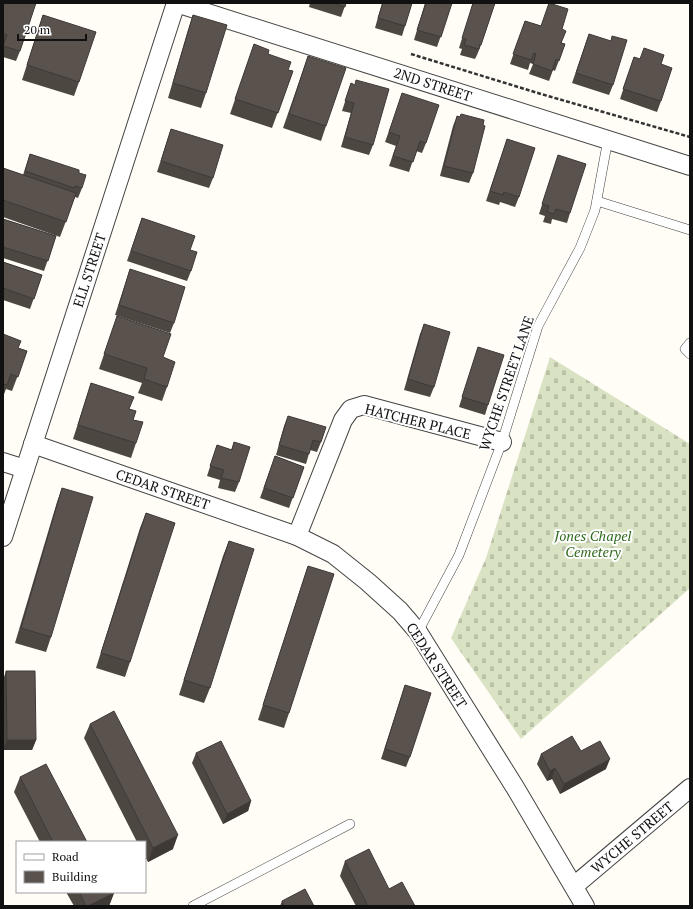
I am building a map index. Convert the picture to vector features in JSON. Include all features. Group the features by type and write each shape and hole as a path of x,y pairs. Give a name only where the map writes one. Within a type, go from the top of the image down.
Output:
{"street":[{"name":"2ND STREET","path":"176,3 690,166"},
{"name":"ELL STREET","path":"3,537 176,3"},
{"name":"HATCHER PLACE","path":"297,536 343,420 351,409 364,405 502,442"},
{"name":"CEDAR STREET","path":"33,444 297,536 333,554 368,582 400,611 418,632 516,789 574,886 584,906"},
{"path":"3,462 25,469"},
{"name":"WYCHE STREET","path":"574,886 690,788"}],"lane":[{"name":"WYCHE STREET LANE","path":"418,632 459,555 502,442 538,326 580,248 595,210 608,139"},
{"path":"597,201 690,230"},
{"path":"690,343 685,349 690,354"},
{"path":"193,906 350,824"}],"path":[{"path":"407,53 690,137"}],"green space":[{"name":"Jones Chapel Cemetery","path":"550,357 690,444 690,588 521,739 451,638 486,558"}],"building":[{"path":"3,3 36,3 20,51 3,46 7,35 3,33"},
{"path":"332,3 346,3 345,7"},
{"path":"383,3 412,3 405,26 378,18"},
{"path":"426,3 452,3 441,37 417,30"},
{"path":"473,3 495,3 479,49 464,45 466,39 462,38"},
{"path":"549,3 568,9 562,29 566,31 561,43 565,44 559,61 556,59 552,71 533,64 536,54 534,53 531,60 513,54 525,21 541,26"},
{"path":"43,15 96,32 79,82 27,65"},
{"path":"193,15 227,25 206,93 173,83"},
{"path":"589,34 611,41 612,36 627,40 613,85 576,73"},
{"path":"254,44 269,50 268,54 291,62 288,70 293,71 278,113 235,99"},
{"path":"644,48 664,55 661,64 672,68 661,101 623,89 634,57 640,59"},
{"path":"308,56 346,68 326,126 289,114"},
{"path":"356,80 389,89 373,145 345,137 354,103 345,101 351,83 355,85"},
{"path":"402,93 439,105 426,143 420,141 413,162 393,156 400,136 389,132"},
{"path":"461,114 484,120 483,125 485,126 473,173 444,166 457,116 460,117"},
{"path":"171,129 223,145 213,178 161,161"},
{"path":"507,139 535,148 519,197 504,192 503,195 490,191"},
{"path":"30,154 79,170 79,173 86,175 82,188 75,186 74,188 25,171"},
{"path":"558,155 586,164 570,213 556,209 554,214 547,212 549,206 542,204"},
{"path":"3,168 76,193 66,222 3,200"},
{"path":"142,218 195,236 190,250 197,252 191,271 131,251"},
{"path":"3,219 56,236 48,261 3,247"},
{"path":"3,262 42,275 34,299 3,288"},
{"path":"130,269 185,287 174,323 119,305"},
{"path":"117,316 171,334 163,357 175,362 167,387 144,379 147,368 104,354"},
{"path":"424,324 450,332 434,387 408,379"},
{"path":"3,334 21,341 18,348 27,351 18,377 11,374 7,385 3,384"},
{"path":"478,347 504,355 488,405 462,397"},
{"path":"91,383 134,397 129,409 136,411 133,420 143,422 136,443 78,425"},
{"path":"288,416 326,427 321,442 313,440 309,454 279,445"},
{"path":"234,442 250,447 239,482 221,478 224,470 210,466 217,445 232,450"},
{"path":"275,456 304,467 293,498 264,488"},
{"path":"62,488 93,497 51,637 21,628"},
{"path":"146,513 175,523 130,662 101,653"},
{"path":"229,541 254,549 210,688 184,680"},
{"path":"308,566 334,574 289,713 263,705"},
{"path":"6,671 35,671 36,740 7,740"},
{"path":"405,685 431,693 410,757 385,749"},
{"path":"114,711 178,835 153,848 90,724"},
{"path":"572,736 581,751 600,741 610,759 564,784 555,768 550,771 541,754"},
{"path":"221,741 251,801 227,814 196,753"},
{"path":"46,764 86,841 52,841 20,777"},
{"path":"369,849 389,889 402,882 415,906 368,906 345,861"},
{"path":"305,889 314,906 284,906 282,901"},
{"path":"80,893 114,893 88,906 86,906"}]}
